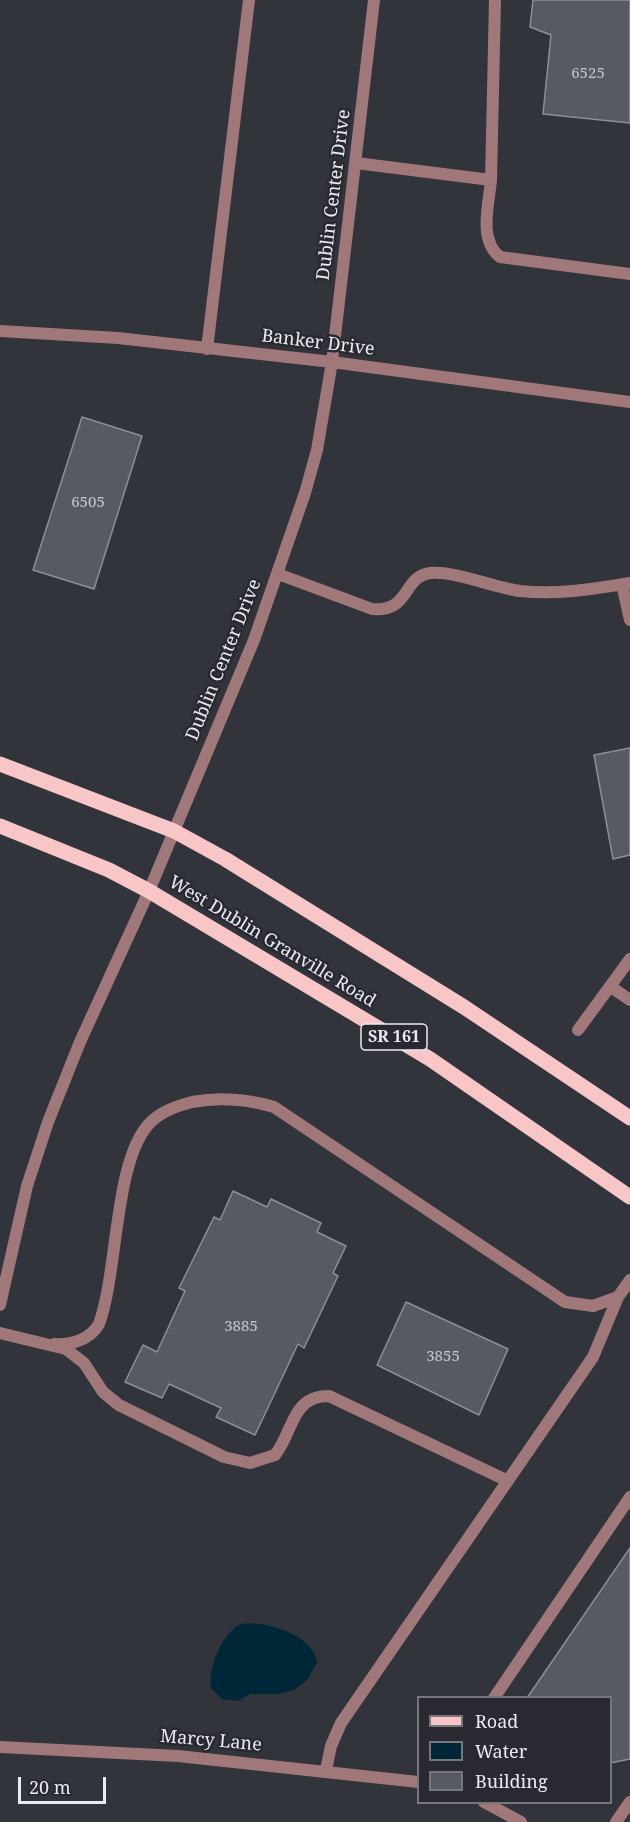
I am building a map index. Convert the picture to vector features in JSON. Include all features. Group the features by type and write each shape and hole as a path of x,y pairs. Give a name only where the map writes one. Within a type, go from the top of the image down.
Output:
{"main road":[{"path":"0,764 174,831 244,870 464,1007 630,1118"},
{"name":"West Dublin Granville Road","path":"0,826 109,870 149,891 430,1059 630,1197"}],"street":[{"path":"207,349 249,0"},
{"name":"Dublin Center Drive","path":"0,1305 27,1186 48,1122 80,1042 149,891 254,640 278,574 317,450 332,362 374,0"},
{"path":"495,0 491,180 487,236 491,248 500,257 630,274"},
{"path":"356,164 491,180"},
{"name":"Banker Drive","path":"0,331 86,335 332,362 630,402"},
{"path":"278,574 382,610 399,603 415,580 428,573 442,573 508,589 534,592 626,583 630,620"},
{"path":"578,1030 630,959"},
{"path":"610,987 630,1000"},
{"path":"0,1333 65,1345 83,1340 96,1331 128,1169 142,1133 155,1118 169,1109 203,1100 240,1100 274,1107 565,1302 593,1306 618,1298"},
{"path":"326,1770 331,1746 342,1723 593,1357 618,1298 630,1280"},
{"path":"54,1344 77,1355 103,1392 119,1405 232,1461 259,1462 275,1455 303,1402 314,1397 329,1396 508,1481"},
{"path":"495,1696 630,1497"},
{"name":"Marcy Lane","path":"0,1747 178,1756 326,1770 417,1782"},
{"path":"616,1822 630,1803"},
{"path":"486,1804 521,1822"}],"water":[{"path":"251,1623 275,1627 298,1637 308,1645 317,1663 307,1680 294,1690 278,1694 250,1694 238,1701 222,1699 211,1688 214,1661 222,1643 241,1624"}],"building":[{"path":"533,0 630,0 630,123 543,114 551,35 530,27"},
{"path":"82,417 142,436 94,589 33,570"},
{"path":"630,748 630,855 613,859 594,755"},
{"path":"233,1191 267,1207 271,1199 321,1223 317,1232 346,1246 333,1273 338,1276 304,1348 298,1344 255,1435 216,1417 221,1408 169,1384 162,1398 125,1382 143,1345 157,1352 185,1291 179,1288 214,1217 220,1220"},
{"path":"406,1302 508,1349 479,1415 377,1365"},
{"path":"630,1548 630,1759 612,1763 612,1696 528,1696"}]}
